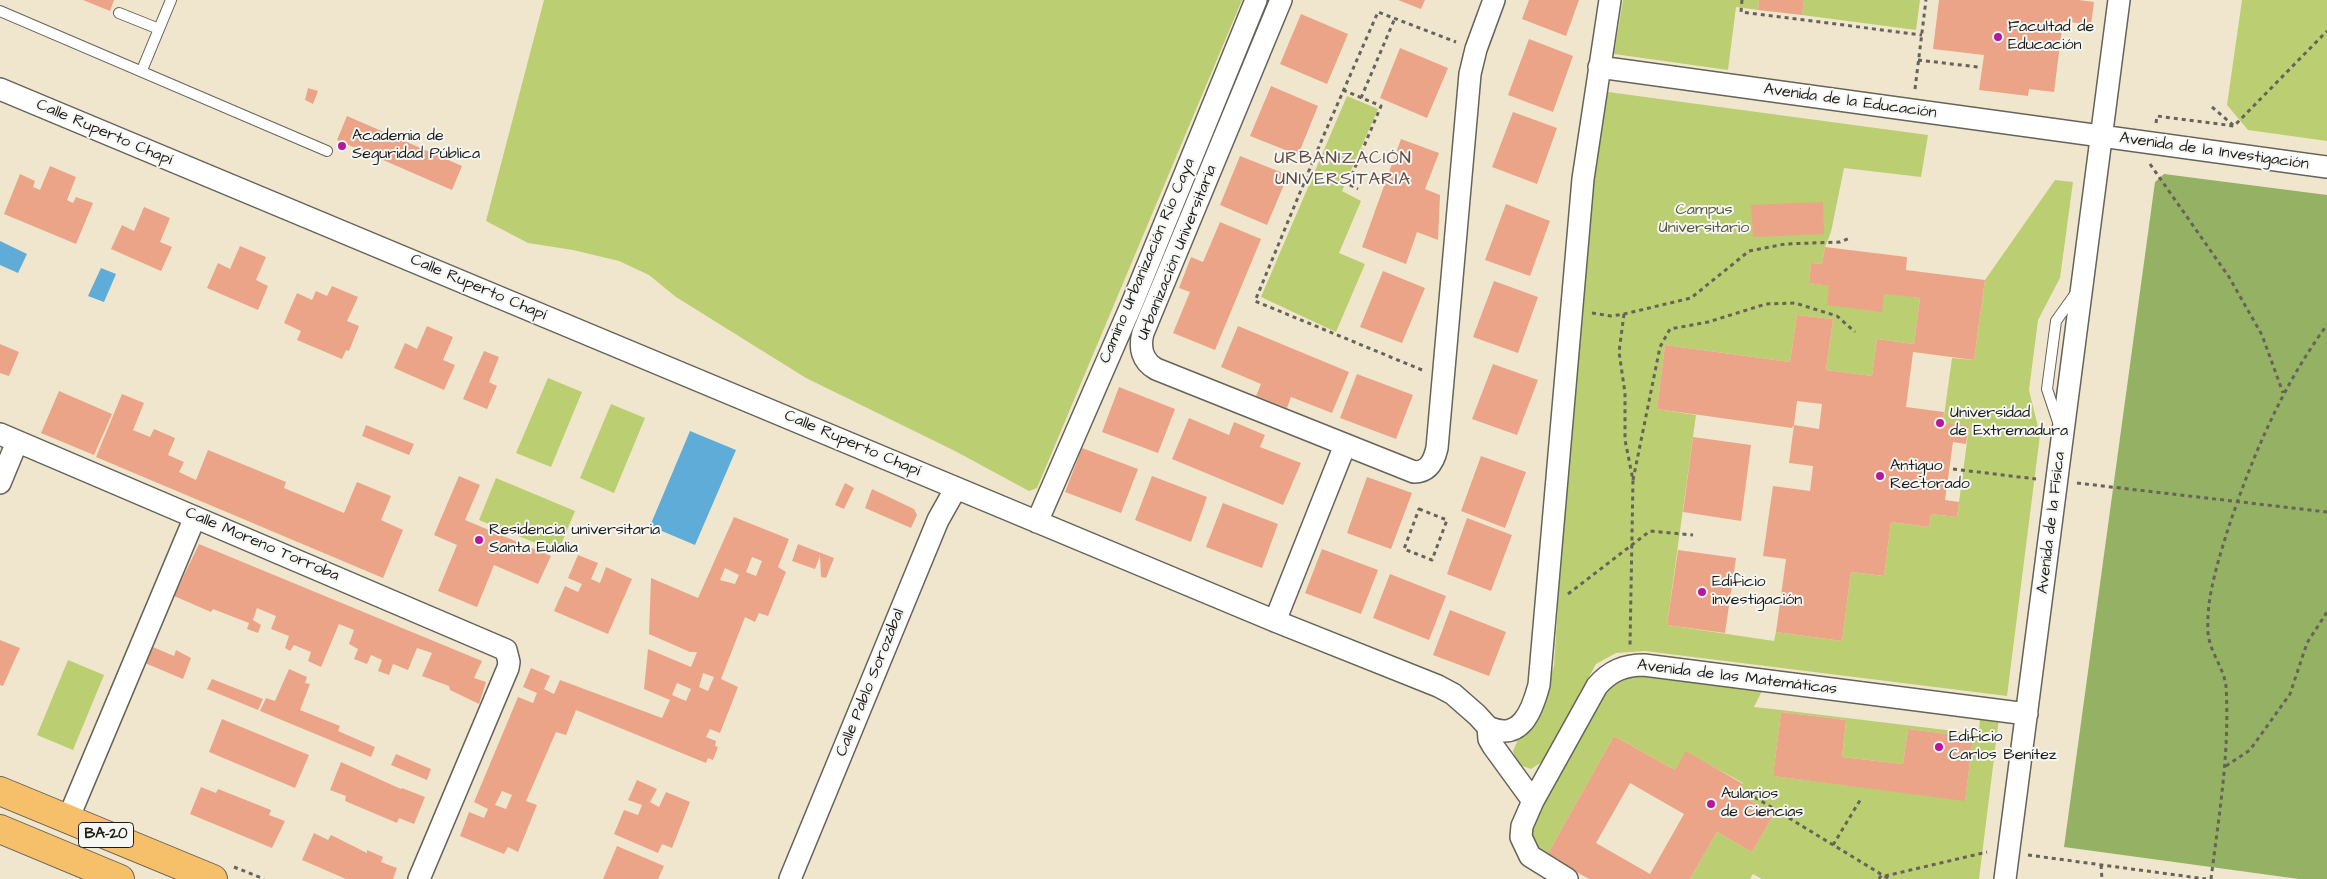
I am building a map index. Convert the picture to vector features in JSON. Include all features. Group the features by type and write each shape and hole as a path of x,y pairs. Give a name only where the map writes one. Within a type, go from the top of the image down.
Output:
{"highway":[{"name":"BA-20","path":"0,791 213,879"},
{"name":"BA-20","path":"0,829 120,879"}],"street":[{"name":"Camino Urbanización Río Caya","path":"1037,522 1131,306 1256,0"},
{"name":"Urbanización Universitaria","path":"1281,0 1143,332 1140,348 1148,363 1156,369 1408,471 1424,470 1432,463 1438,448 1469,87 1476,49 1494,0"},
{"path":"956,488 1275,621 1438,686 1466,704 1488,727 1496,731 1515,729 1528,714 1534,700 1541,672 1584,179 1610,0"},
{"name":"Avenida de la Física","path":"2006,879 2119,0"},
{"name":"Avenida de la Educación","path":"1599,67 2102,137"},
{"name":"Calle Ruperto Chapí","path":"0,89 956,488"},
{"name":"Avenida de la Investigación","path":"2102,137 2327,167"},
{"path":"0,483 9,438"},
{"name":"Calle Moreno Torroba","path":"9,438 501,646 508,656 508,668 419,879"},
{"path":"1275,621 1345,445"},
{"name":"Calle Pablo Sorozábal","path":"790,879 938,520 956,488"},
{"path":"68,819 195,517"},
{"name":"Avenida de las Matemáticas","path":"1567,879 1539,863 1524,847 1522,826 1533,801 1597,686 1605,677 1630,665 2027,714"},
{"path":"1488,727 1493,746 1533,801"}],"lane":[{"path":"142,70 171,0"},
{"path":"0,11 142,70 327,151"},
{"path":"119,13 159,29"}],"path":[{"path":"1742,0 1741,12 1922,35"},
{"path":"1912,111 1926,0"},
{"path":"1444,379 1338,337 1255,301 1378,12 1476,49"},
{"path":"1361,98 1395,18"},
{"path":"2234,126 2327,31"},
{"path":"1918,60 1978,67"},
{"path":"1344,90 1381,106 1348,184 1358,189"},
{"path":"2212,108 2234,126"},
{"path":"2157,116 2234,126"},
{"path":"2150,164 2229,277 2262,335 2283,394"},
{"path":"1572,310 1611,316 1691,298 1749,251 1786,244 1840,242 1850,238"},
{"path":"1630,665 1633,480 1660,347 1670,329 1708,322 1766,304 1795,303 1837,316 1855,332"},
{"path":"1624,314 1619,352 1625,393 1625,440 1633,480"},
{"path":"2211,879 2226,766 2226,684 2208,633 2213,575 2237,502 2283,394 2304,356 2327,325"},
{"path":"1953,469 2327,512"},
{"path":"1419,509 1447,520 1432,560 1404,549 1419,509"},
{"path":"1546,598 1571,593 1631,544 1650,531 1693,535"},
{"path":"2226,766 2250,750 2290,694 2307,643 2327,612"},
{"path":"1748,793 1889,879"},
{"path":"1834,845 1862,797"},
{"path":"1879,879 1883,875 1991,851 2206,879"},
{"path":"2102,865 2102,879"}],"green space":[{"path":"544,0 1242,0 1037,488 1029,491 955,451 806,378 676,297 649,275 619,261 573,250 528,243 486,221"},
{"path":"1623,0 1759,0 1758,10 1736,7 1728,70 1614,54"},
{"path":"1804,0 1920,0 1916,30 1802,15"},
{"path":"2242,0 2327,0 2327,141 2248,130 2227,105"},
{"name":"Campus Universitario","path":"1608,92 1928,135 1921,177 1844,168 1831,232 1825,247 1822,264 1811,263 1809,283 1920,298 1914,344 1877,339 1872,376 1826,370 1833,319 1797,315 1790,362 1665,345 1657,409 1696,415 1667,625 1774,641 1776,632 1842,641 1851,572 1884,576 1891,522 1929,527 1931,514 1957,517 1969,427 1943,423 1952,358 1974,360 1985,280 2055,180 2073,182 2060,278 2038,320 2029,390 2040,435 2007,696 1645,651 1616,653 1596,664 1543,761 1531,769 1517,764 1513,751 1519,737 1534,727 1554,666 1570,419 1593,182"},
{"path":"1347,96 1378,109 1342,191 1361,201 1339,253 1365,264 1336,332 1261,297"},
{"path":"2164,174 2327,195 2327,879 2299,879 2064,847 2155,182"},
{"path":"548,378 582,392 551,467 516,453"},
{"path":"611,404 645,418 614,493 580,478"},
{"path":"496,478 575,511 558,552 479,520"},
{"path":"68,660 104,675 73,750 37,735"},
{"path":"1632,674 1763,689 1754,707 1979,734 1980,716 1999,718 1979,879 1762,879 1753,874 1750,879 1690,879 1717,832 1752,852 1774,814 1737,793 1743,783 1686,752 1675,770 1614,736 1547,855 1589,879 1542,854 1533,843 1531,824 1606,685","holes":["1781,712 1846,720 1842,757 1903,764 1908,729 1973,737 1965,800 1773,776"]}],"water":[{"path":"0,241 27,254 18,273 0,265"},
{"path":"101,268 116,274 104,302 88,296"},
{"path":"690,431 736,450 695,545 650,526"}],"building":[{"path":"83,0 114,0 110,11"},
{"path":"1398,0 1425,0 1421,9"},
{"path":"1529,0 1579,0 1566,36 1522,19"},
{"path":"1759,0 1804,0 1802,15 1758,10"},
{"name":"Facultad de Educación","path":"1939,0 2079,0 2094,2 2091,25 2063,21 2054,92 2029,89 2028,96 1979,90 1984,55 1933,49"},
{"path":"1301,14 1348,34 1327,84 1280,64"},
{"path":"1529,39 1573,56 1553,112 1508,95"},
{"path":"1400,48 1448,68 1427,118 1380,98"},
{"path":"1271,86 1318,106 1298,155 1250,136"},
{"path":"308,88 318,91 313,104 305,100"},
{"path":"1513,112 1557,128 1537,184 1492,167"},
{"path":"347,116 462,166 452,190 337,140"},
{"path":"1401,139 1439,153 1425,189 1440,195 1438,240 1417,232 1406,264 1362,247"},
{"path":"1240,156 1288,175 1267,225 1220,205"},
{"path":"50,166 76,177 67,200 73,203 76,197 93,203 76,244 4,214 20,174 35,181 33,187 40,190"},
{"path":"1823,202 1824,234 1753,237 1751,205"},
{"path":"1506,204 1550,221 1530,276 1485,260"},
{"path":"144,207 170,218 160,242 172,247 161,271 111,249 122,225 134,231"},
{"path":"1220,222 1261,239 1215,350 1173,333 1190,292 1179,288 1191,257 1203,262"},
{"path":"240,246 266,257 256,280 268,286 258,310 207,288 218,263 230,269"},
{"name":"Antiguo Rectorado","path":"1825,247 1907,257 1906,270 1985,280 1974,360 1913,352 1906,407 1944,412 1943,423 1969,426 1966,444 1953,442 1945,500 1959,502 1957,517 1931,514 1929,527 1891,522 1884,576 1851,572 1842,641 1776,632 1786,559 1763,556 1773,486 1810,491 1813,466 1789,463 1794,425 1792,428 1657,409 1665,345 1790,362 1797,315 1833,319 1826,370 1872,376 1877,339 1914,344 1920,298 1884,294 1882,312 1827,305 1829,286 1809,283 1811,263 1822,264","holes":["1797,401 1822,404 1819,429 1794,425"]},
{"path":"1383,271 1425,288 1402,343 1360,327"},
{"path":"1494,281 1538,297 1518,353 1473,337"},
{"path":"332,286 358,297 347,321 359,326 349,351 346,350 342,359 297,340 301,331 284,323 297,293 312,300 316,291 327,296"},
{"path":"427,326 453,337 443,360 455,365 444,390 394,368 405,343 417,349"},
{"path":"1238,326 1349,372 1332,413 1291,397 1287,408 1256,396 1261,384 1221,367"},
{"path":"0,344 19,352 9,376 0,373"},
{"path":"484,351 499,357 489,382 497,386 487,409 463,399"},
{"path":"1493,364 1538,380 1517,435 1472,419"},
{"path":"1357,374 1413,395 1396,439 1340,418"},
{"path":"1119,387 1175,409 1158,453 1102,432"},
{"path":"59,391 112,414 94,455 41,433"},
{"path":"122,394 144,403 133,430 150,437 154,429 175,438 168,455 184,462 179,472 196,480 208,450 286,482 284,488 344,513 357,482 391,496 381,520 403,530 383,578 96,457"},
{"path":"1189,418 1229,435 1234,422 1265,435 1260,447 1301,463 1283,505 1172,459"},
{"path":"366,425 414,444 409,455 362,436"},
{"path":"1693,437 1751,445 1741,521 1683,512"},
{"path":"1082,448 1138,469 1121,513 1065,492"},
{"path":"1481,456 1526,472 1505,528 1461,511"},
{"name":"Residencia universitaria Santa Eulalia","path":"459,476 480,485 465,520 551,556 538,584 494,565 477,607 438,591 457,545 434,535"},
{"path":"1152,476 1207,497 1191,542 1135,520"},
{"path":"1367,477 1412,493 1391,549 1347,533"},
{"path":"845,483 854,488 844,509 835,505"},
{"path":"872,489 914,509 917,515 911,528 865,508"},
{"path":"1223,503 1278,524 1262,568 1206,547"},
{"path":"734,517 789,539 778,567 786,572 768,616 759,613 755,622 745,617 721,679 738,687 720,733 710,729 706,737 716,741 715,746 718,747 713,760 708,758 706,763 576,710 566,735 556,732 526,801 537,805 518,852 508,847 504,854 460,836 469,812 484,818 488,809 474,802 518,697 533,703 537,693 523,687 531,668 550,676 544,689 554,694 560,680 662,718 670,700 644,689 648,649 691,667 697,652 690,652 649,634 651,578 698,598","holes":["752,557 762,561 756,576 746,572","725,568 739,575 735,584 720,580","703,673 714,677 708,691 699,687","677,683 691,689 686,701 672,695","502,791 512,795 506,809 495,805"]},
{"path":"1467,518 1512,535 1491,591 1447,574"},
{"path":"199,544 482,661 474,678 486,682 479,704 450,690 449,686 422,676 432,653 417,648 408,670 393,664 389,675 378,671 382,660 371,655 367,664 354,659 358,649 349,644 354,630 339,624 321,667 308,661 311,652 294,645 290,651 285,648 289,636 271,629 276,616 257,608 253,620 261,625 258,633 247,629 249,623 213,609 211,612 174,596"},
{"path":"798,544 834,558 826,578 821,577 820,556 815,569 792,561"},
{"path":"1322,549 1378,570 1361,614 1305,593"},
{"name":"Edificio investigación","path":"1678,550 1736,558 1725,633 1667,625"},
{"path":"578,555 598,563 591,579 600,583 606,567 632,579 608,634 554,611 565,586 578,592 582,584 568,578"},
{"path":"1390,574 1446,596 1429,640 1373,618"},
{"path":"1450,610 1506,632 1489,676 1433,655"},
{"path":"0,640 20,648 3,686 0,685"},
{"path":"153,647 174,656 176,650 191,658 183,679 145,663"},
{"path":"289,669 307,677 305,683 310,684 300,710 340,726 338,731 375,747 371,757 260,711 266,698 275,701"},
{"path":"212,679 263,699 258,710 207,689"},
{"name":"Edificio Carlos Benítez","path":"1781,712 1846,720 1842,757 1903,764 1908,729 1973,737 1965,801 1773,776"},
{"path":"222,719 309,755 295,788 209,752"},
{"name":"Aularios de Ciencias","path":"1614,736 1675,770 1686,751 1743,784 1737,793 1774,814 1752,852 1717,832 1690,879 1589,879 1547,855","holes":["1630,783 1684,814 1650,874 1596,843"]},
{"path":"396,754 431,769 427,780 391,765"},
{"path":"341,762 401,789 425,797 414,824 399,818 397,823 345,801 346,796 330,790"},
{"path":"637,780 657,789 650,802 659,807 666,792 690,802 672,848 662,844 658,853 614,834 624,810 638,815 642,805 628,800"},
{"path":"201,787 216,793 218,789 271,810 269,815 285,821 272,848 190,814"},
{"path":"314,833 328,840 331,835 367,853 367,850 383,857 381,862 397,868 393,879 346,879 302,860"},
{"path":"617,846 664,866 658,879 603,879"}],"place":[{"name":"Facultad de Educación","path":"1998,37"},
{"name":"Academia de Seguridad Pública","path":"342,146"},
{"name":"Universidad de Extremadura","path":"1940,423"},
{"name":"Antiguo Rectorado","path":"1880,476"},
{"name":"Residencia universitaria Santa Eulalia","path":"479,540"},
{"name":"Edificio investigación","path":"1702,592"},
{"name":"Edificio Carlos Benítez","path":"1939,747"},
{"name":"Aularios de Ciencias","path":"1711,804"}],"district":[{"name":"URBANIZACIÓN UNIVERSITARIA","path":"1343,169"}]}
